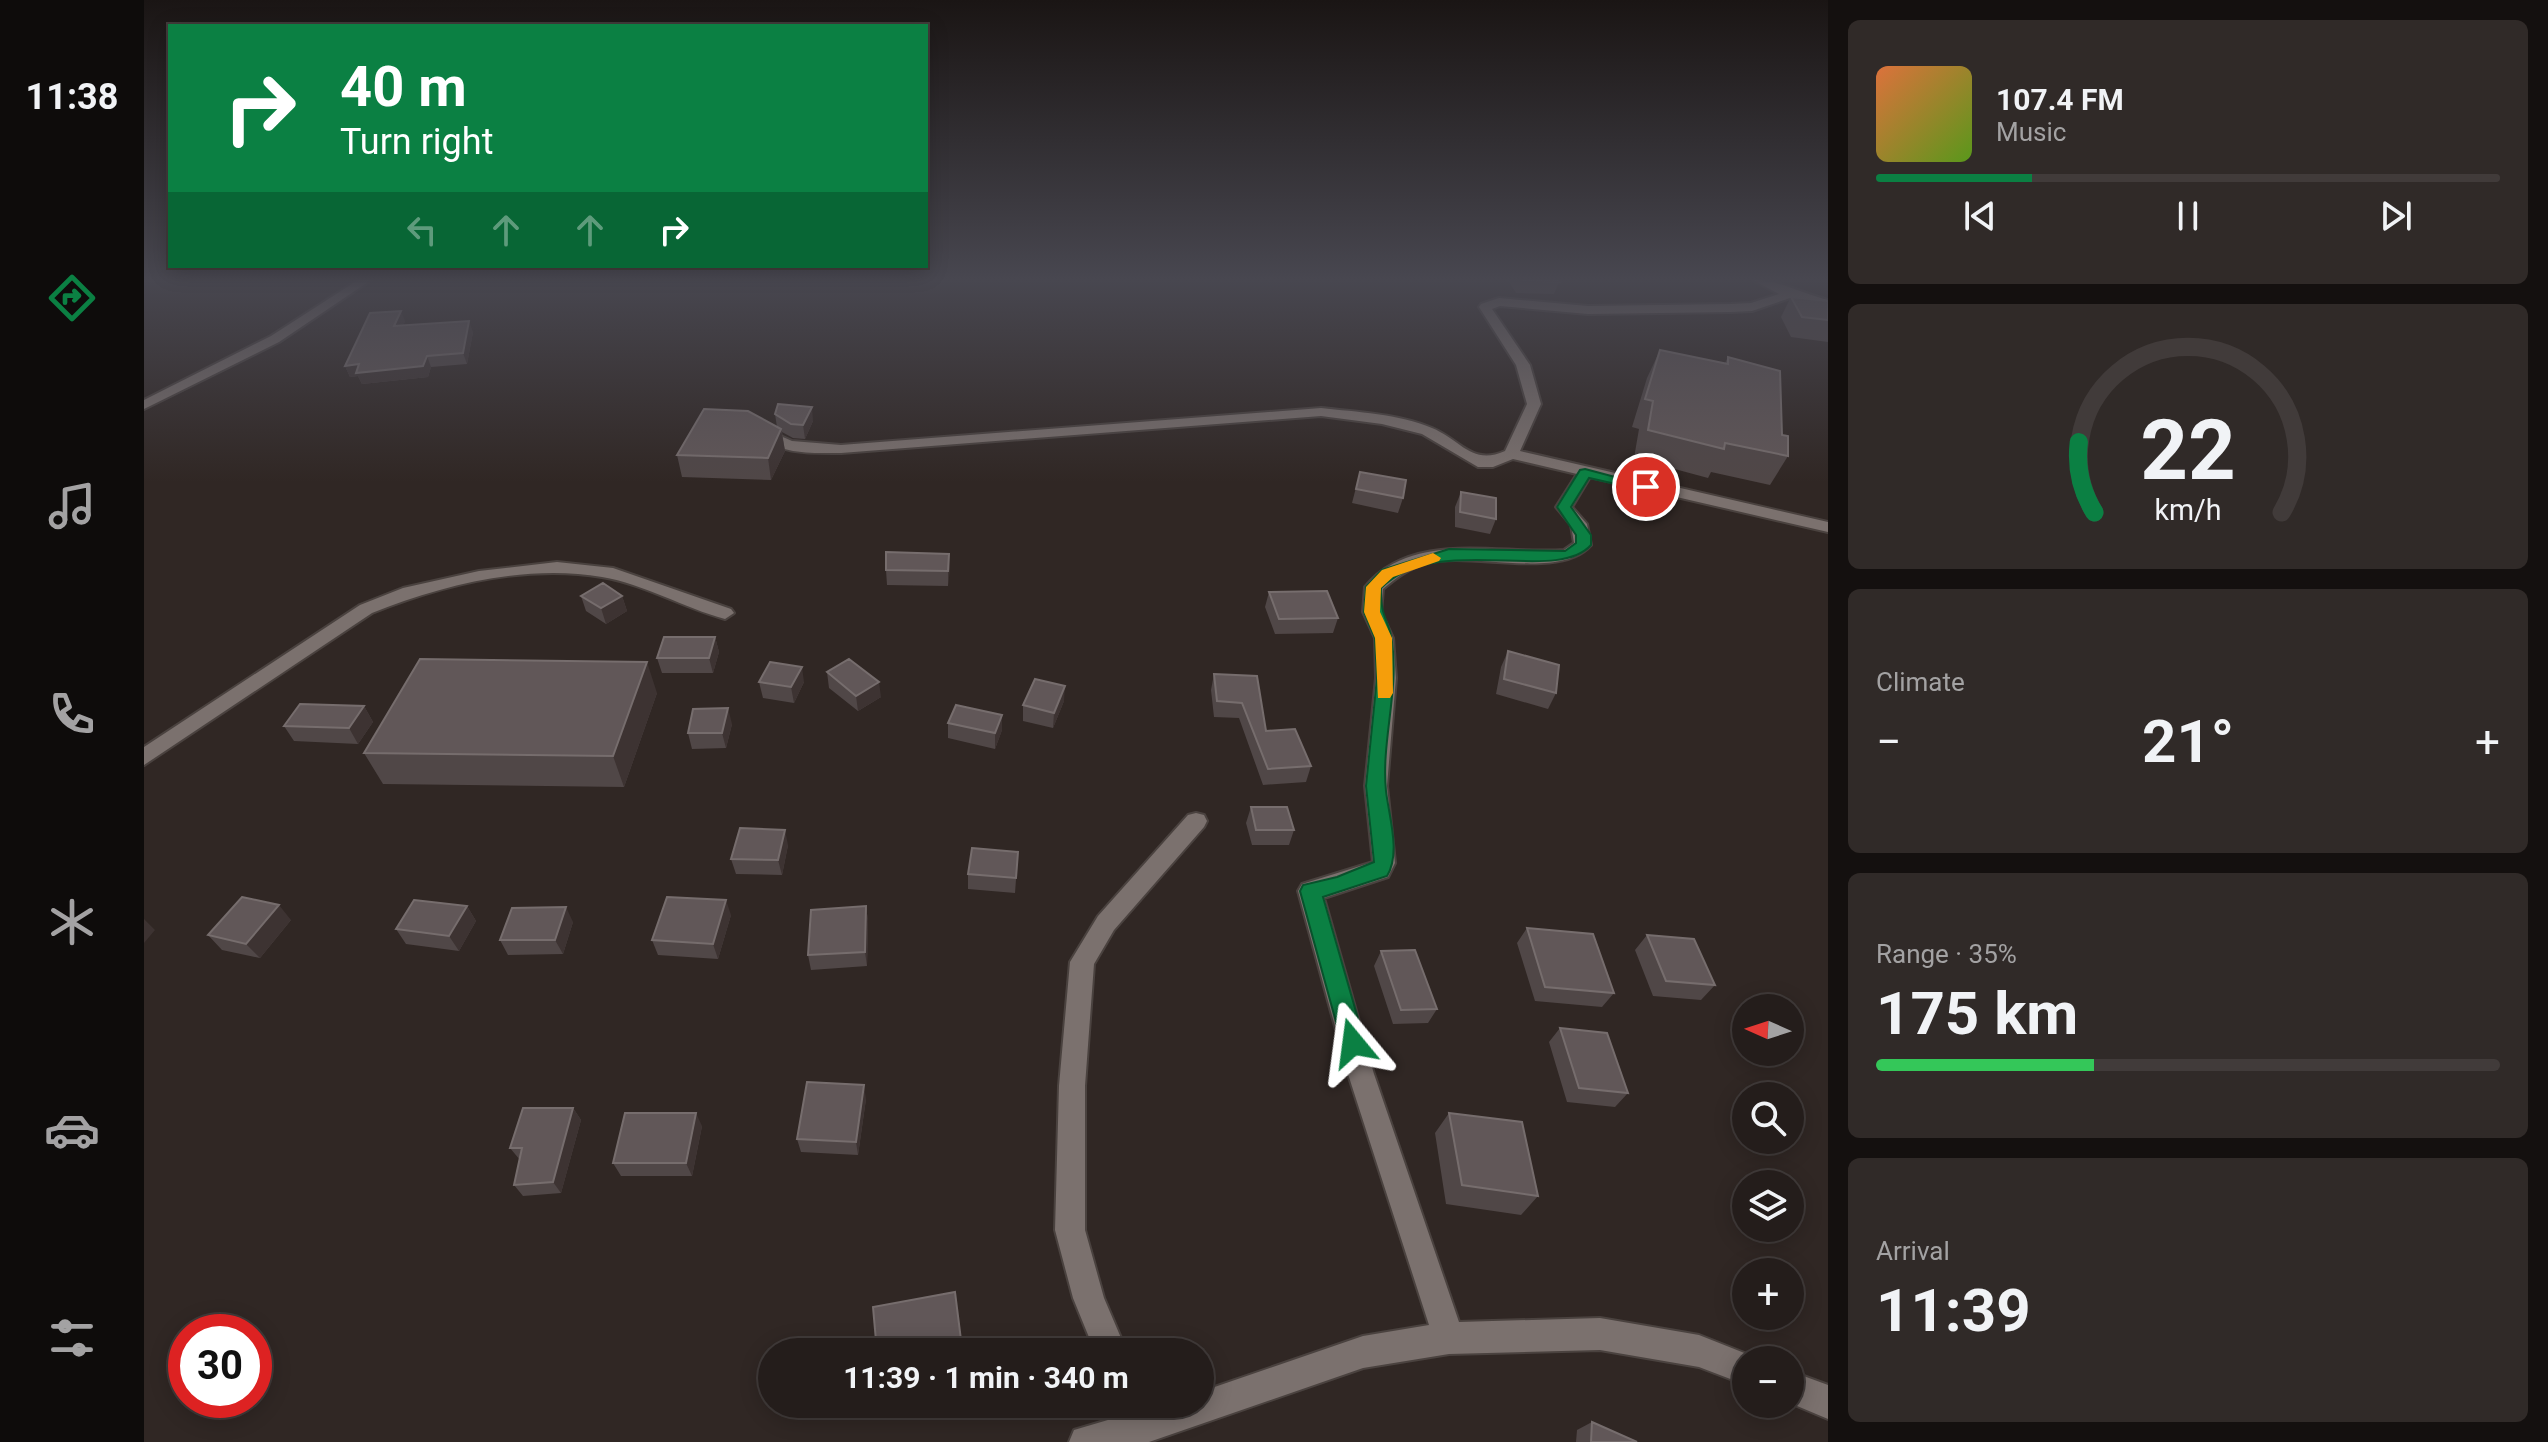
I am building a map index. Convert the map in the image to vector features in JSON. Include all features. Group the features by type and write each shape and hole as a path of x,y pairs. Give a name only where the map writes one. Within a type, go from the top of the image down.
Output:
{"street":[{"path":"144,405 259,347"},
{"path":"1511,347 1523,365 1534,404 1511,454"},
{"path":"758,427 774,442 796,447 841,449 1321,412 1382,420 1427,431 1468,459 1478,462 1493,462 1511,454 1828,527"},
{"path":"1449,1338 1361,1074 1310,891 1342,885 1352,878 1380,870 1384,863 1376,786 1386,678 1384,638 1372,612 1374,587 1388,573 1449,553 1568,555 1583,545 1583,535 1564,507 1585,473"},
{"path":"144,757 366,609 409,592 479,576 557,567 607,572 725,613"},
{"path":"1105,1338 1089,1298 1070,1230 1071,1098 1082,962 1106,923 1196,821"},
{"path":"1214,1395 1363,1352 1449,1338 1600,1334 1699,1351 1732,1364"},
{"path":"1804,1393 1828,1402"},
{"path":"1086,1442 1142,1418"}],"building":[{"path":"354,347 464,347 463,353 427,356 423,366 356,373 359,364 345,366"},
{"path":"1660,350 1728,364 1728,357 1780,371 1782,435 1788,436 1788,456 1725,443 1724,449 1648,430 1653,401 1645,399"},
{"path":"778,404 812,407 803,425 791,424 775,414"},
{"path":"704,409 748,411 781,429 768,458 677,455"},
{"path":"1360,472 1406,480 1403,498 1356,489"},
{"path":"1461,492 1496,498 1496,519 1460,512"},
{"path":"886,552 949,554 948,571 886,570"},
{"path":"603,583 622,596 601,608 581,596"},
{"path":"1327,591 1338,618 1279,619 1269,592"},
{"path":"664,637 715,637 709,658 657,658"},
{"path":"1508,651 1559,665 1556,693 1504,679"},
{"path":"420,659 647,662 613,756 364,753"},
{"path":"849,659 879,682 856,696 827,672"},
{"path":"770,662 802,667 791,687 759,682"},
{"path":"1214,674 1257,676 1266,731 1295,729 1311,766 1268,769 1242,703 1217,701"},
{"path":"1035,679 1065,686 1054,713 1023,705"},
{"path":"300,704 364,706 349,728 284,726"},
{"path":"956,705 1002,715 995,733 948,723"},
{"path":"728,708 722,733 688,733 693,709"},
{"path":"1251,807 1287,807 1294,830 1256,830"},
{"path":"740,828 785,830 778,860 731,859"},
{"path":"972,848 1018,852 1016,878 968,874"},
{"path":"242,897 279,905 246,944 208,935"},
{"path":"667,897 726,900 713,944 652,940"},
{"path":"414,900 467,906 449,936 396,929"},
{"path":"866,906 865,952 808,955 811,910"},
{"path":"566,907 555,940 500,940 512,908"},
{"path":"1527,928 1593,934 1614,993 1545,987"},
{"path":"1647,935 1694,939 1715,985 1666,981"},
{"path":"1415,950 1437,1009 1401,1010 1381,951"},
{"path":"1560,1028 1607,1033 1628,1093 1579,1088"},
{"path":"807,1082 864,1085 856,1142 797,1139"},
{"path":"523,1108 573,1108 553,1182 514,1185 522,1148 510,1148"},
{"path":"625,1113 696,1113 686,1163 613,1163"},
{"path":"1449,1113 1522,1122 1538,1196 1462,1185"},
{"path":"955,1292 961,1338 876,1338 873,1307"},
{"path":"1592,1422 1637,1442 1591,1442"}],"slow traffic":[{"path":"1384,693 1384,638 1372,612 1370,598 1374,587 1388,573 1433,558"}],"route":[{"path":"1353,1043 1310,891 1342,885 1352,878 1380,870 1384,863 1378,829 1376,786 1386,678 1384,638 1372,612 1370,598 1374,587 1388,573 1449,553 1568,555 1583,545 1583,535 1579,524 1564,507 1585,473 1646,487"}]}
